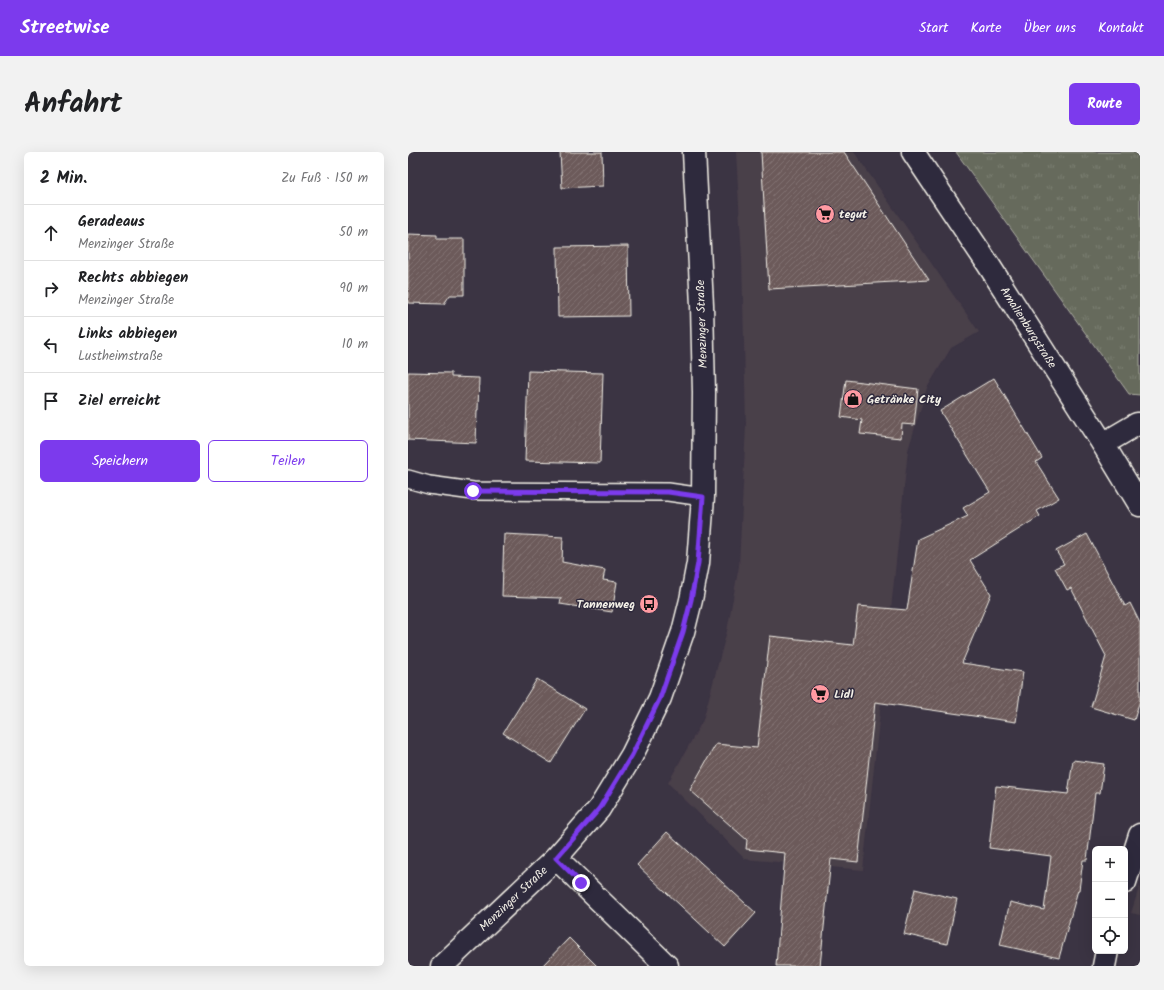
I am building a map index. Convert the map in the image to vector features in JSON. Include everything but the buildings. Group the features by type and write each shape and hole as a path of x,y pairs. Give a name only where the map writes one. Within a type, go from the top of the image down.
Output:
{"street":[{"name":"Menzinger Straße","path":"442,966 556,858 599,809 632,755 660,698 683,632 698,563 703,497 704,393 702,305 694,152"},
{"name":"Amalienburgstraße","path":"913,152 988,264 1103,444 1137,493"},
{"path":"1103,444 1137,424 1140,424"},
{"path":"1128,873 1140,835"},
{"path":"556,858 667,966"},
{"path":"1104,966 1106,954"}],"lane":[{"path":"408,479 429,485 473,491 668,492 703,497"}],"shaded area":[{"path":"736,152 854,152 979,332 951,348 927,388 908,450 863,870 745,859 668,783 703,720 727,631 739,566 746,425 742,258"},
{"path":"1140,885 1140,915 1131,913"}],"green space":[{"path":"956,152 1140,152 1140,395 1129,394"}],"place":[{"name":"tegut","path":"825,214"},
{"name":"Getränke City","path":"853,399"},
{"name":"Tannenweg","path":"649,604"},
{"name":"Lidl","path":"820,694"}],"route":[{"path":"473,491 668,492 703,497 698,563 691,600 683,632 660,698 632,755 599,809 556,858 581,883"}]}
